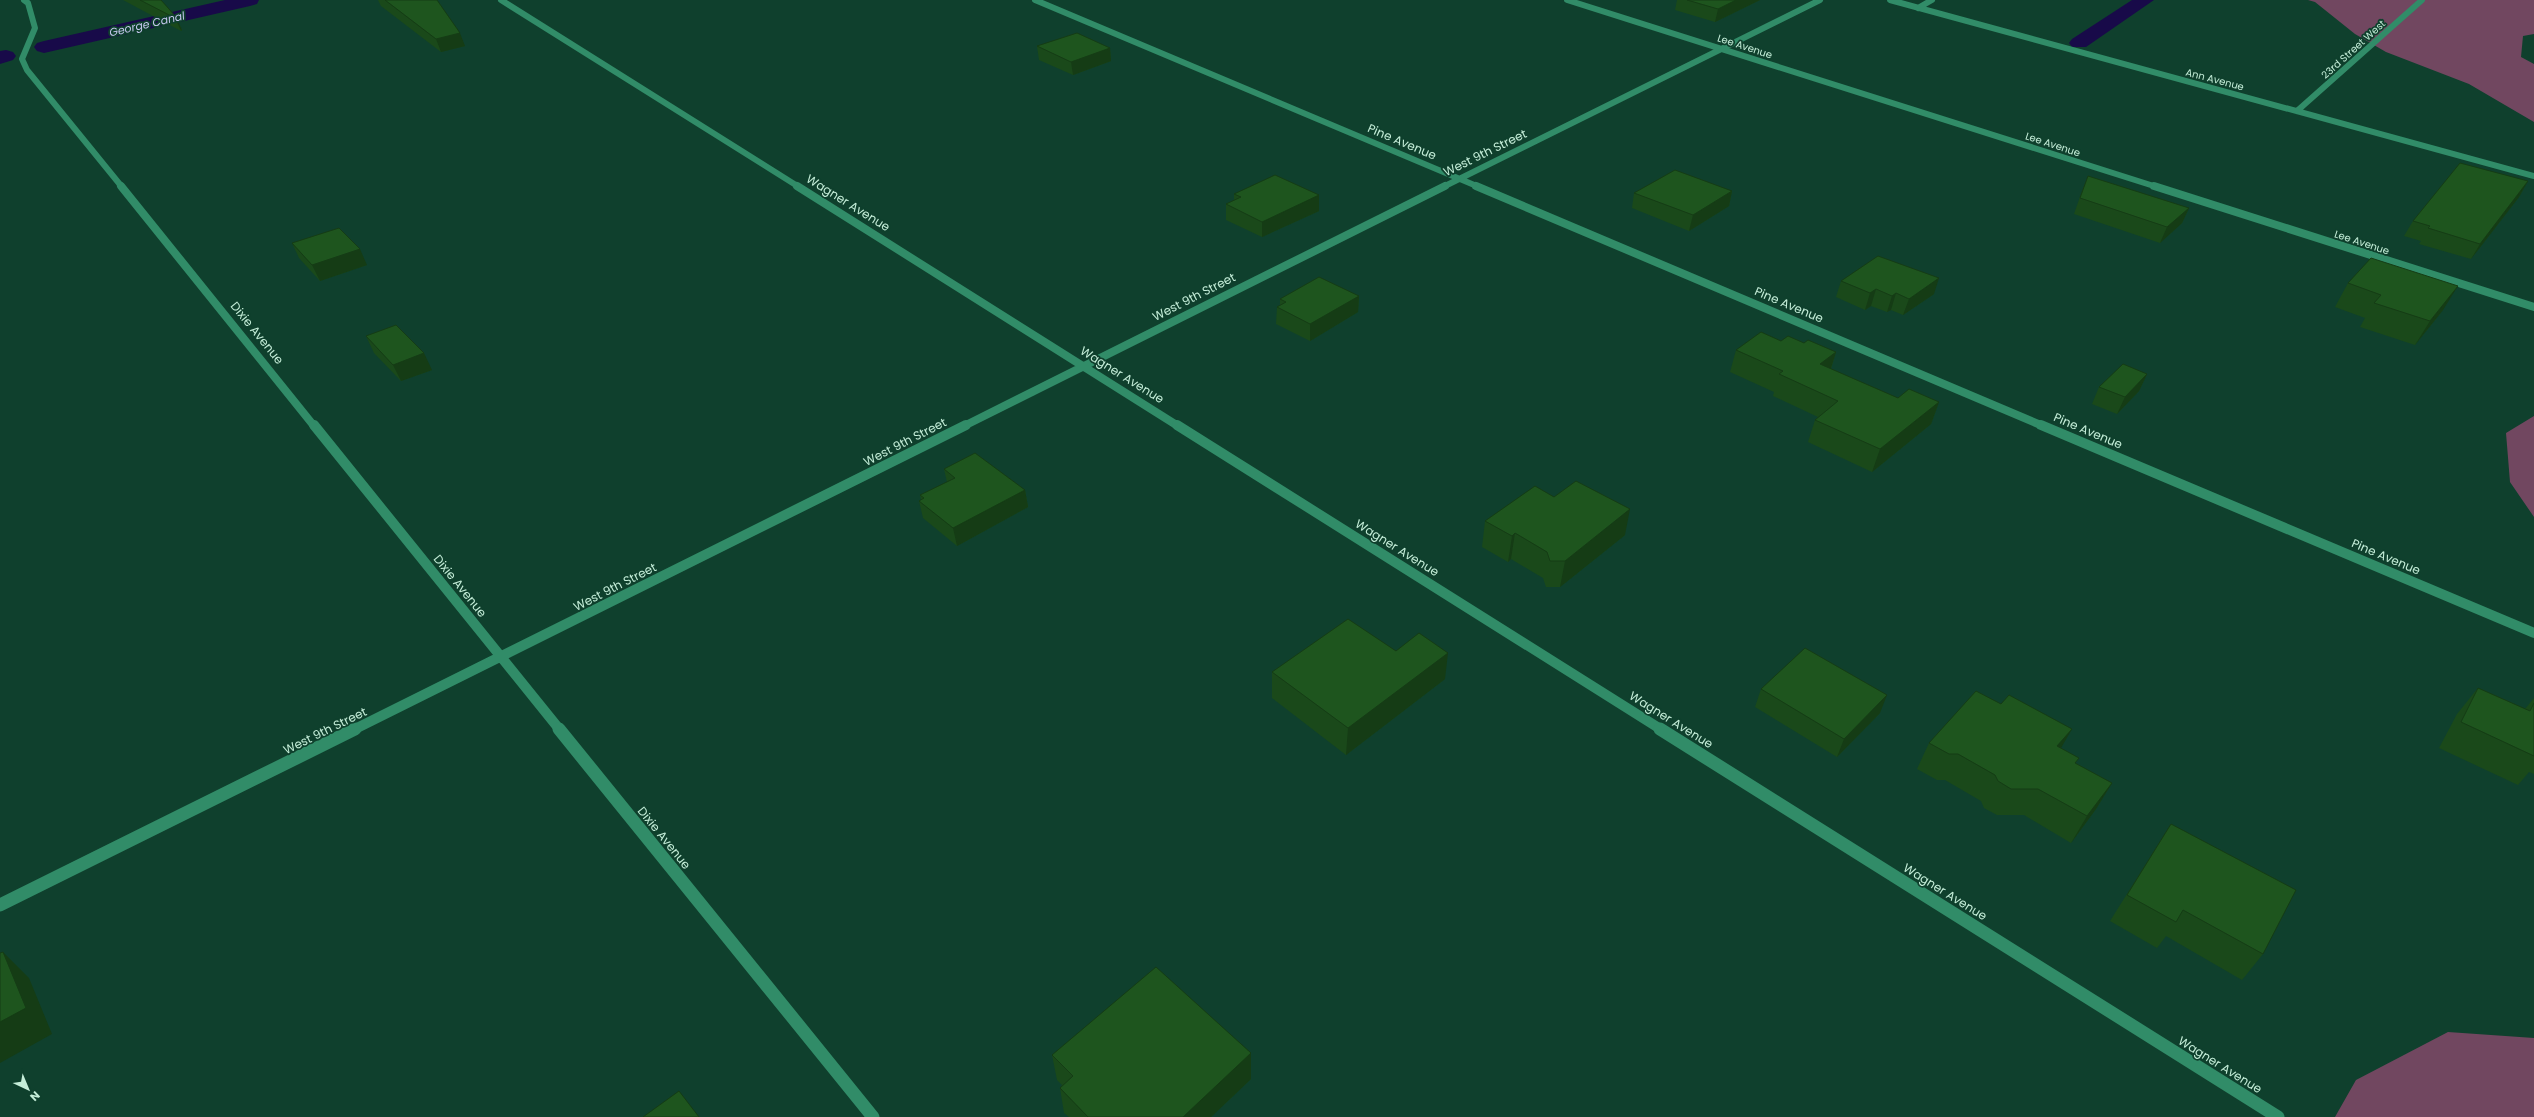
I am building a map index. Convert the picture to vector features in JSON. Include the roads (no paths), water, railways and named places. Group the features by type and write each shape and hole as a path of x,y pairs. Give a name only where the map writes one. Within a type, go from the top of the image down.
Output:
{"street":[{"name":"Dixie Avenue","path":"24,0 28,3 35,28 22,59 27,70 873,1117"},
{"name":"Wagner Avenue","path":"502,0 2278,1117"},
{"name":"Pine Avenue","path":"1035,0 1460,178 2534,633"},
{"name":"Lee Avenue","path":"1567,0 2534,307"},
{"name":"West 9th Street","path":"0,905 1820,0"},
{"name":"Ann Avenue","path":"1890,0 2534,176"},
{"path":"1918,8 1932,0"},
{"name":"23rd Street West","path":"2297,112 2422,0"}],"waterway":[{"name":"George Canal","path":"44,47 250,0"},
{"path":"2079,43 2145,0"},
{"name":"George Canal","path":"0,58 6,56"}]}
